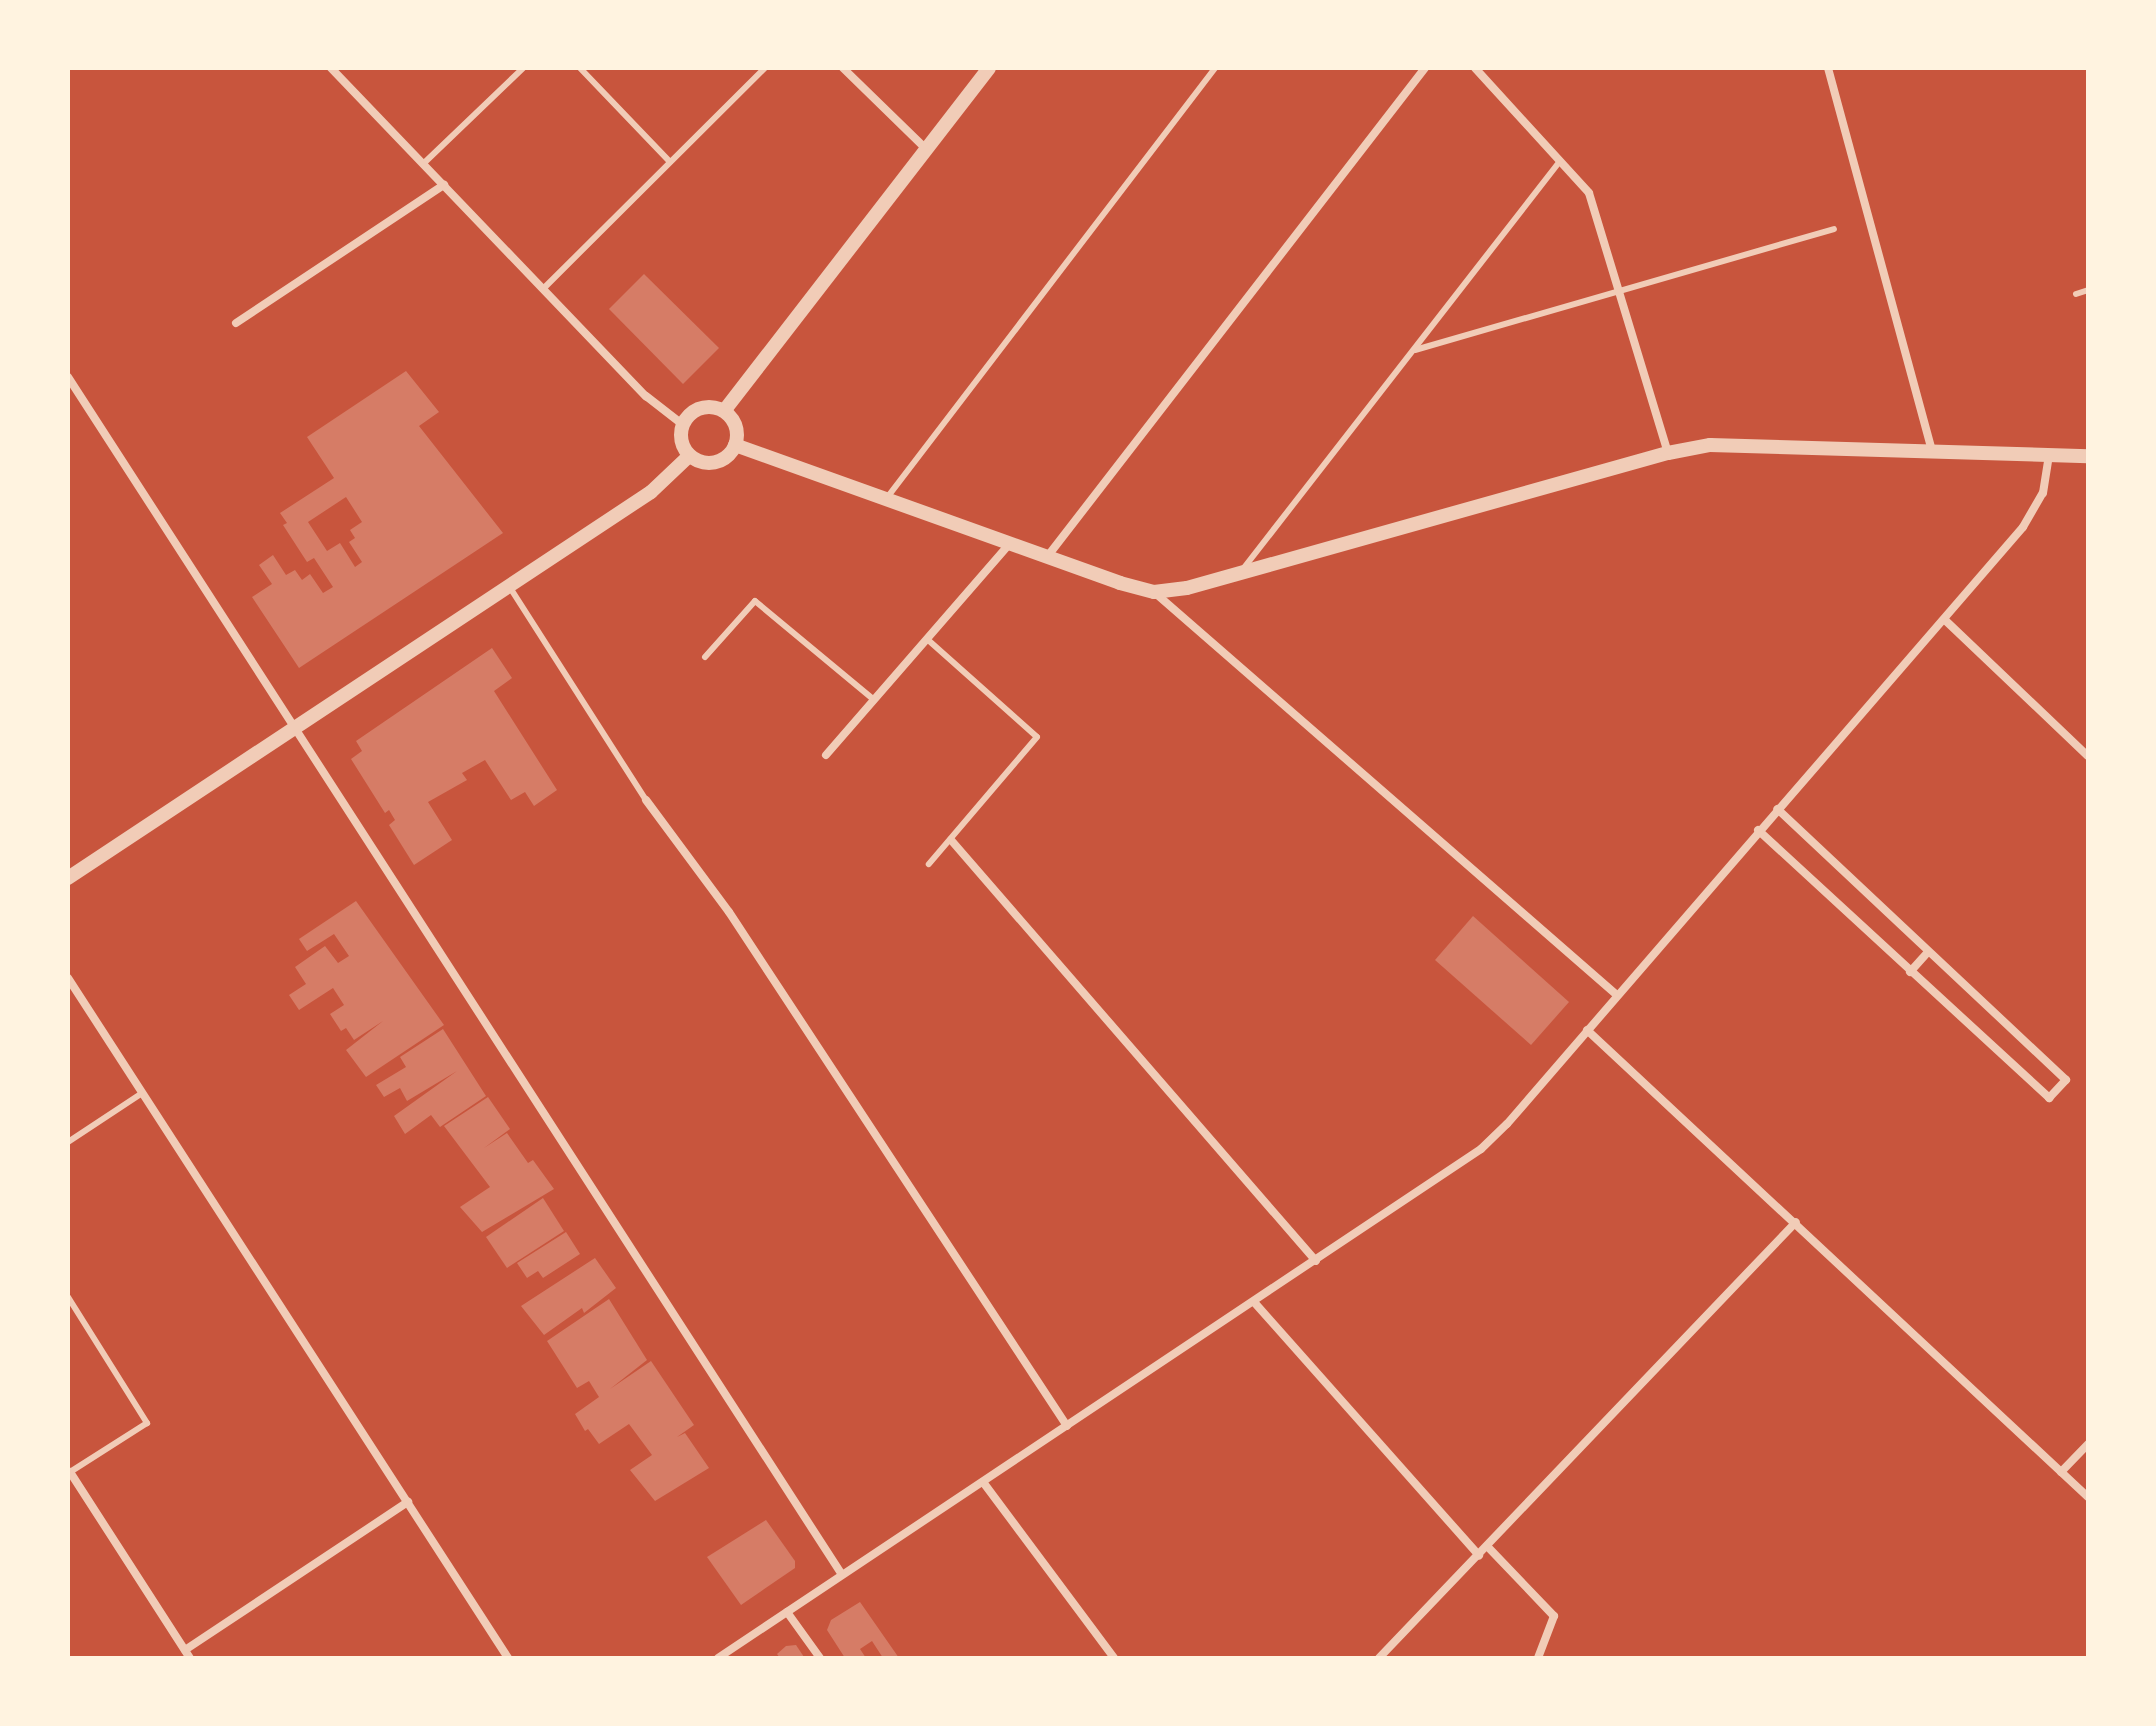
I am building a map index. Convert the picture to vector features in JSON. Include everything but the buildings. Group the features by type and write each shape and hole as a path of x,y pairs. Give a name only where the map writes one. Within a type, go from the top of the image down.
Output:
{"street":[{"path":"331,68 646,396 682,424"},
{"path":"843,68 927,150"},
{"path":"724,411 989,68"},
{"path":"1047,557 1425,68"},
{"path":"1475,68 1589,193 1668,453"},
{"path":"1828,68 1932,451"},
{"path":"236,323 444,185"},
{"path":"68,377 842,1575"},
{"path":"700,408 724,411 736,426 735,445 731,453 715,463 706,464 689,456 681,441 682,424 700,408"},
{"path":"1154,592 1187,588 1238,575 1668,453 1731,444 2088,456"},
{"path":"735,445 1154,592 1617,995"},
{"path":"68,878 651,492 689,456"},
{"path":"718,1658 1481,1149 1507,1124 1758,830 1945,620 2032,514 2043,493 2049,457"},
{"path":"826,755 872,698 1010,543"},
{"path":"1945,620 2088,756"},
{"path":"646,800 729,912 1067,1426"},
{"path":"1758,830 2049,1098 2066,1080 1777,809"},
{"path":"951,840 1316,1261"},
{"path":"1910,972 1928,952"},
{"path":"68,978 508,1658"},
{"path":"1587,1030 2088,1497"},
{"path":"1379,1658 1796,1222"},
{"path":"1254,1302 1479,1555"},
{"path":"2061,1472 2088,1444"},
{"path":"70,1472 188,1654 408,1502"},
{"path":"983,1482 1114,1658"},
{"path":"1487,1546 1554,1616 1538,1658"},
{"path":"787,1612 820,1658"}],"lane":[{"path":"423,164 523,68"},
{"path":"580,68 670,162"},
{"path":"543,289 765,68"},
{"path":"886,499 1215,68"},
{"path":"1238,575 1560,161"},
{"path":"1415,350 1618,294 1834,229"},
{"path":"2076,294 2088,290"},
{"path":"509,586 646,800"},
{"path":"705,657 755,601 872,698"},
{"path":"927,639 1037,737 929,864"},
{"path":"68,1142 142,1093"},
{"path":"68,1297 147,1423 70,1472"}]}
